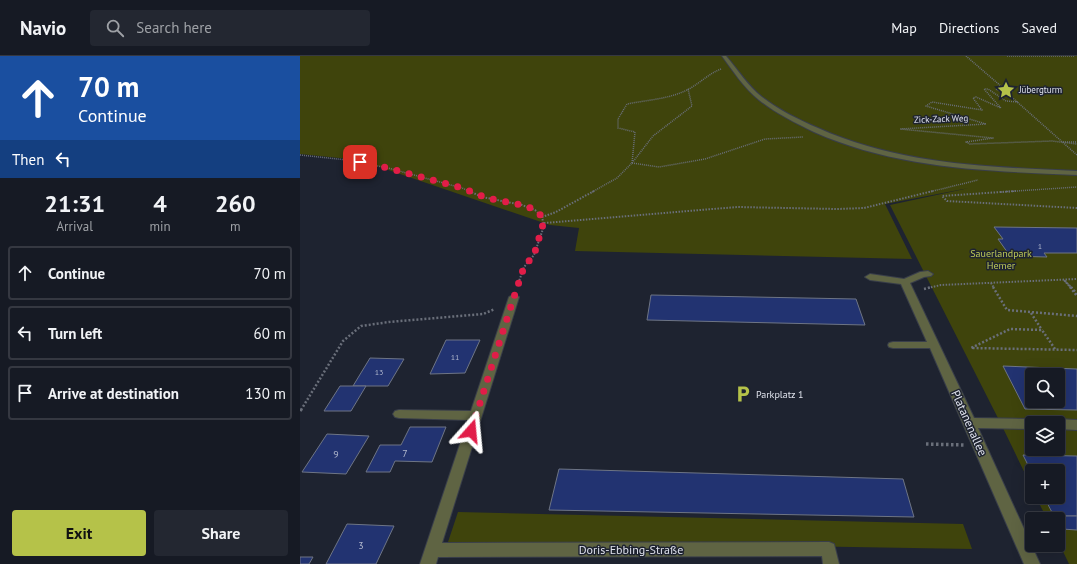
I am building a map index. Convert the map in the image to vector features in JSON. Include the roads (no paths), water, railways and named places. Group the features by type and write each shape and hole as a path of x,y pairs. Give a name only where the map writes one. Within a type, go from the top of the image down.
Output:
{"street":[{"path":"724,56 746,85 767,104 778,111 818,132 881,154 912,160 997,169 1077,173"},
{"path":"870,277 885,278 908,286 923,274 928,274"},
{"name":"Platanenallee","path":"908,286 1032,564"},
{"path":"431,557 514,297"},
{"path":"893,344 935,346"},
{"path":"399,414 476,416"},
{"path":"970,423 1025,424"},
{"path":"1065,424 1077,425"},
{"name":"Doris-Ebbing-Straße","path":"431,557 830,557"}],"place":[{"name":"Jübergturm","path":"1006,90"},
{"name":"Parkplatz 1","path":"743,394"}],"park label":[{"name":"Sauerlandpark Hemer","path":"1001,258"}]}
